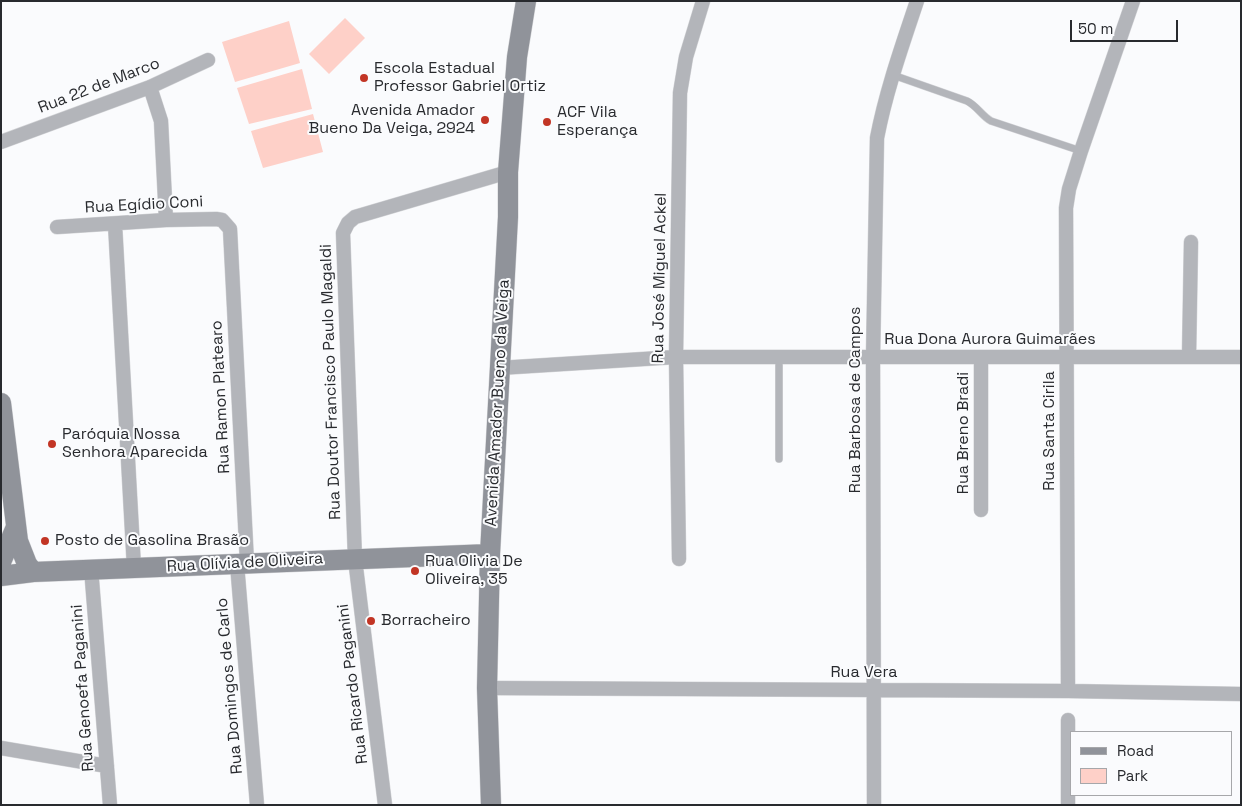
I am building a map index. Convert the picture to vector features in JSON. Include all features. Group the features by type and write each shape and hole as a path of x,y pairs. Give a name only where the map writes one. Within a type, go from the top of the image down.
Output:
{"main road":[{"name":"Avenida Amador Bueno da Veiga","path":"491,805 487,688 490,554 508,217 508,172 517,57 526,1"},
{"path":"1,403 5,472 23,554 33,572"},
{"path":"1,562 16,527"},
{"path":"1,575 12,567 23,554"},
{"name":"Rua Olívia de Oliveira","path":"1,575 91,568 134,568 490,554"}],"street":[{"name":"Rua José Miguel Ackel","path":"679,559 676,357 680,93 686,57 703,1"},
{"name":"Rua Barbosa de Campos","path":"874,805 873,358 877,138 893,75 918,1"},
{"name":"Rua Santa Cirila","path":"1068,691 1066,208 1069,189 1081,151 1134,1"},
{"name":"Rua 22 de Marco","path":"1,142 150,86 208,60"},
{"path":"150,86 161,121 166,220"},
{"name":"Rua Doutor Francisco Paulo Magaldi","path":"355,559 343,233 355,217 508,172"},
{"name":"Rua Egídio Coni","path":"56,227 216,219 222,220 230,229"},
{"path":"115,224 134,568"},
{"name":"Rua Ramon Platearo","path":"230,229 242,564"},
{"path":"1189,357 1191,242"},
{"name":"Rua Dona Aurora Guimarães","path":"500,368 676,357 873,358 1068,356 1241,358"},
{"name":"Rua Breno Bradi","path":"981,357 981,510"},
{"name":"Rua Ricardo Paganini","path":"355,559 385,805"},
{"name":"Rua Domingos de Carlo","path":"242,564 258,805"},
{"name":"Rua Genoefa Paganini","path":"91,568 110,805"},
{"name":"Rua Vera","path":"487,688 1068,691 1241,694"},
{"path":"1068,720 1068,805"},
{"path":"1,748 107,766"}],"lane":[{"path":"893,75 967,100 983,116 991,121 1081,151"},
{"path":"779,357 779,459"}],"green space":[{"path":"345,18 365,38 329,74 309,54"},
{"path":"289,21 300,63 235,82 222,42"},
{"path":"302,69 312,109 249,124 237,88"},
{"path":"313,114 323,152 263,168 251,131"}],"place":[{"name":"Escola Estadual Professor Gabriel Ortiz","path":"364,78"},
{"name":"Avenida Amador Bueno Da Veiga, 2924","path":"485,120"},
{"name":"ACF Vila Esperança","path":"547,122"},
{"name":"Paróquia Nossa Senhora Aparecida","path":"52,444"},
{"name":"Posto de Gasolina Brasão","path":"45,541"},
{"name":"Rua Olivia De Oliveira, 35","path":"415,571"},
{"name":"Borracheiro","path":"371,621"}]}
